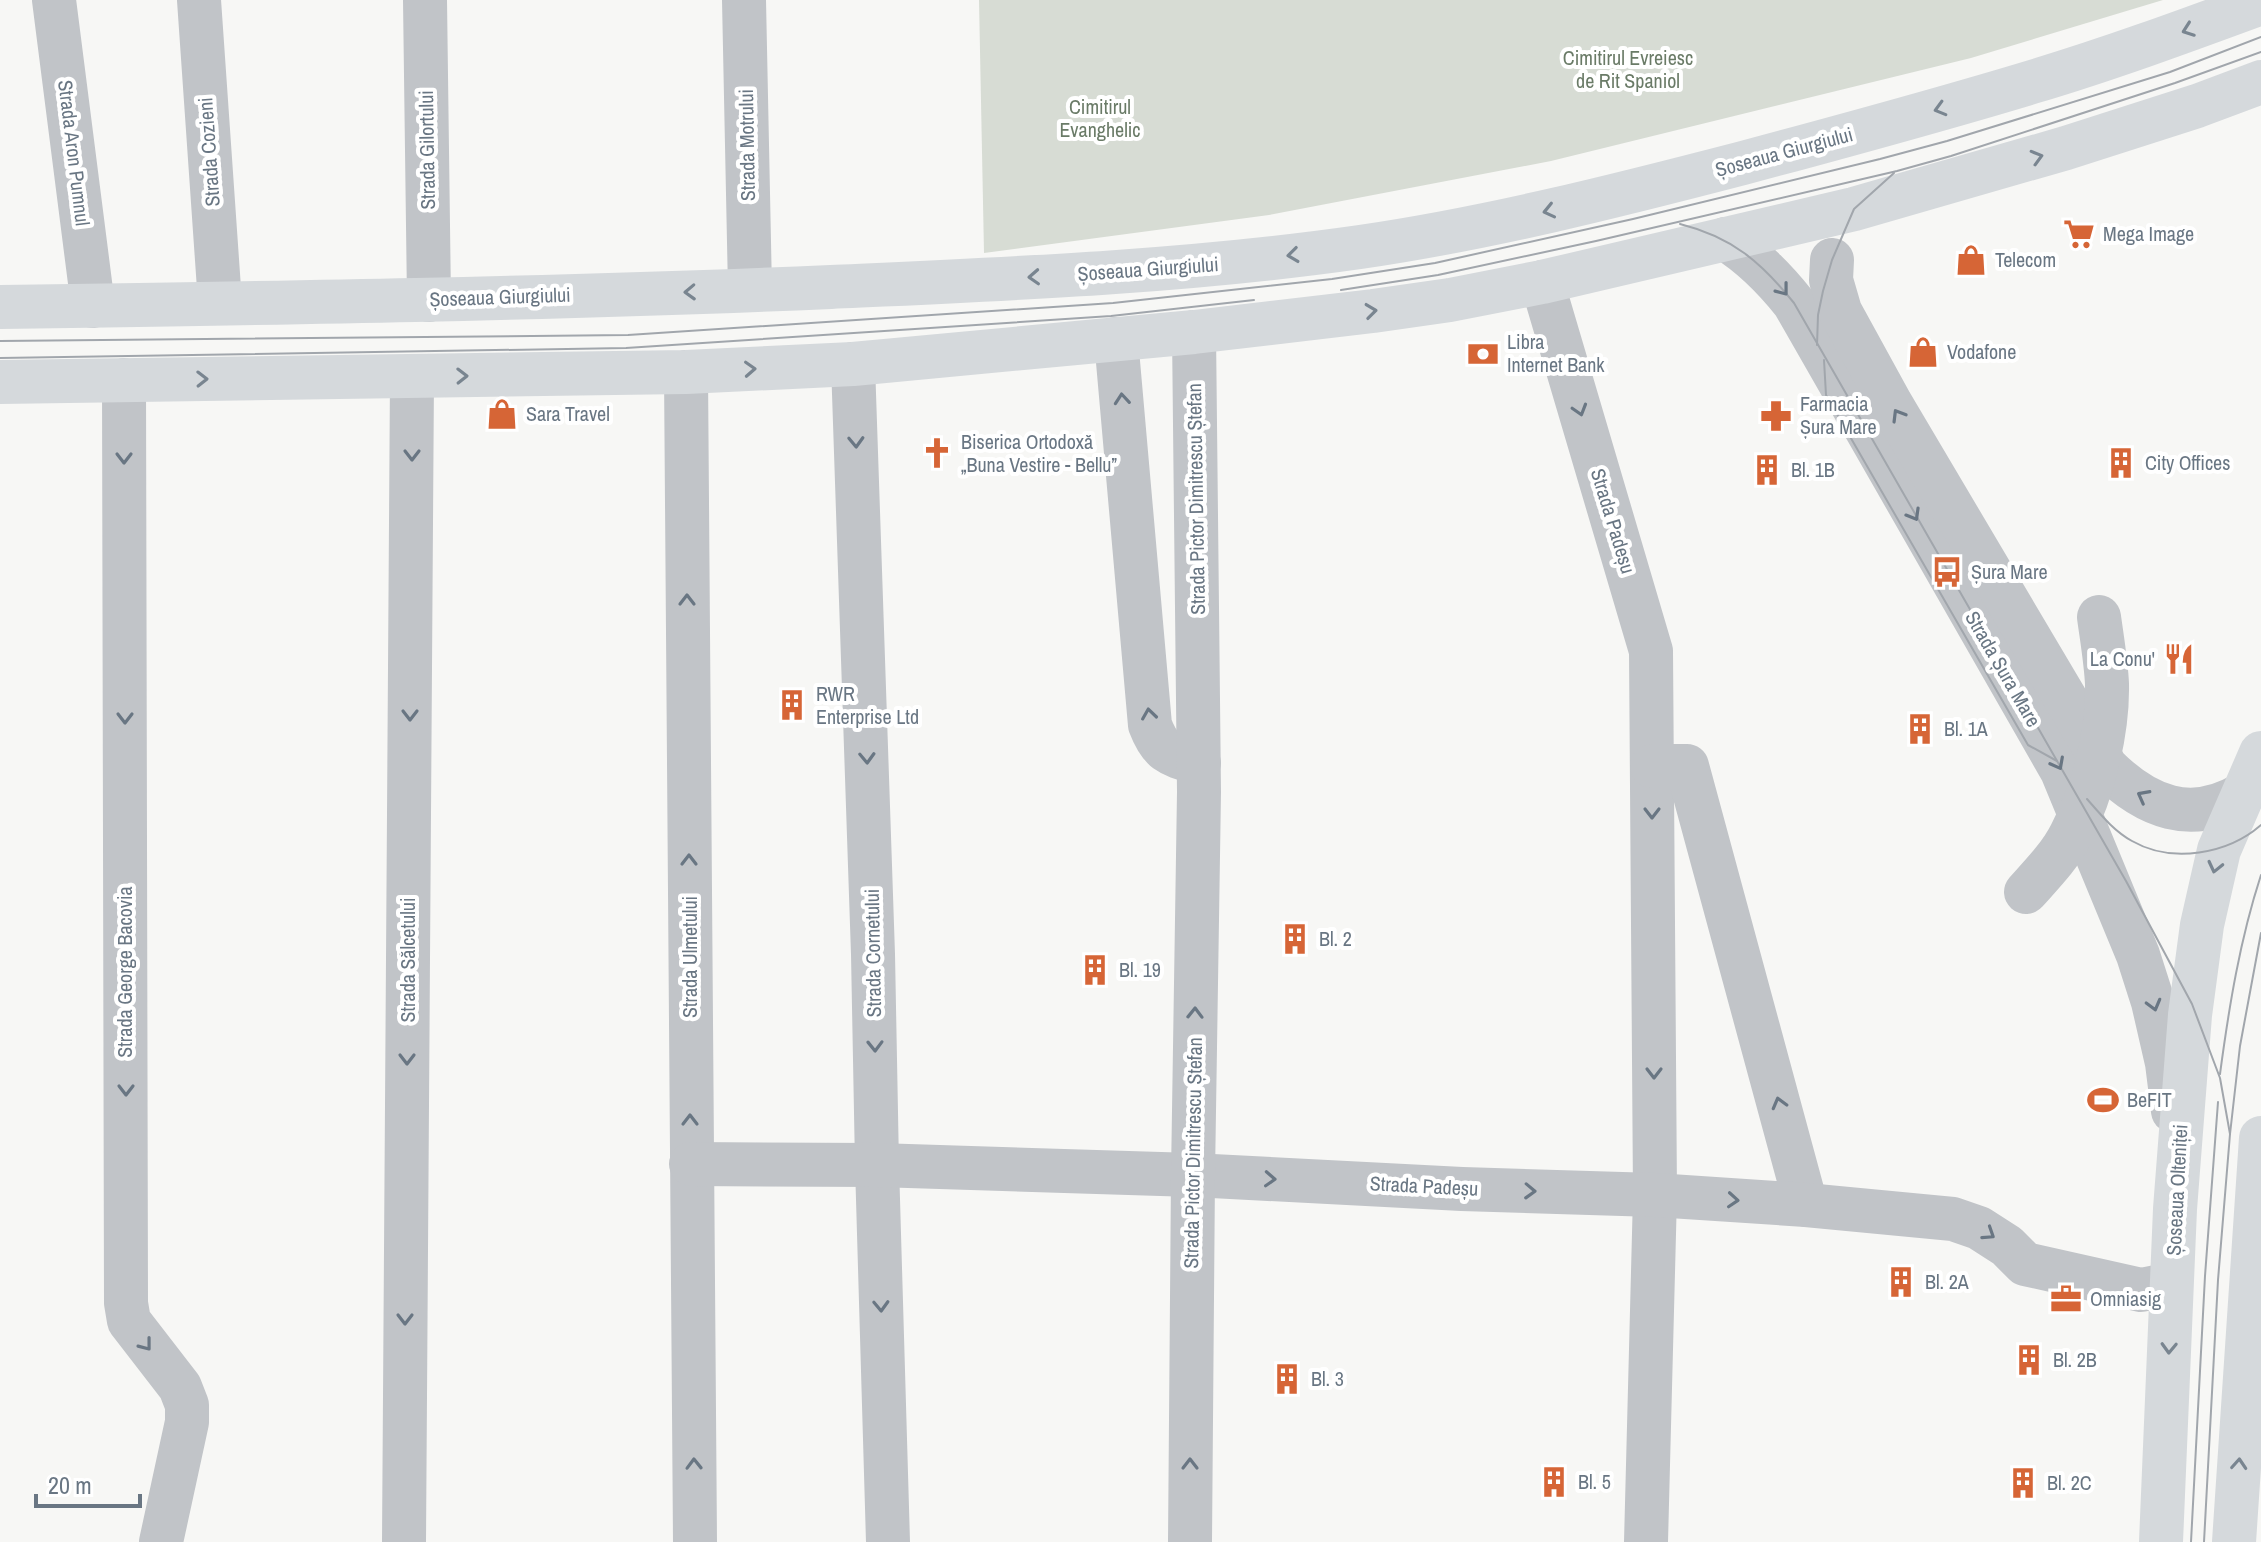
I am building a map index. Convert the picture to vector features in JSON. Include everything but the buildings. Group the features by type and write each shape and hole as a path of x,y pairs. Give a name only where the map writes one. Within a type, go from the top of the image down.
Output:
{"main road":[{"name":"Șoseaua Giurgiului","path":"0,307 429,300 750,290 1180,267 1361,247 1526,217 1858,132 2037,81 2261,3"},
{"path":"0,382 686,372 853,364 1194,332 1450,300 1542,282 1854,209 2066,148 2261,82"},
{"name":"Șoseaua Olteniței","path":"2161,1542 2171,1284 2190,1015 2202,925 2219,850 2261,753"},
{"path":"2234,1542 2261,1138"}],"street":[{"name":"Strada Aron Pumnul","path":"54,0 93,306"},
{"name":"Strada Cozieni","path":"199,0 220,303"},
{"name":"Strada Gilortului","path":"425,0 429,300"},
{"name":"Strada Motrului","path":"744,0 750,290"},
{"path":"1817,345 1818,315 1832,260 1854,209"},
{"name":"Strada Șura Mare","path":"1725,239 1744,251 1774,278 1794,303 2062,771 2138,955 2153,1002 2167,1063 2179,1149"},
{"name":"Strada Șura Mare","path":"1832,260 1831,280 1840,311 1891,404 2106,767 2125,786 2168,807 2211,808 2243,794"},
{"name":"Strada Padeșu","path":"1542,282 1651,651 1655,1195 1646,1542"},
{"name":"Strada Pictor Dimitrescu Ștefan","path":"1190,1542 1199,763 1194,332"},
{"path":"1116,339 1150,725 1161,748 1199,763"},
{"name":"Strada Cornetului","path":"853,364 873,954 888,1542"},
{"name":"Strada Ulmetului","path":"686,372 695,1542"},
{"name":"Strada Sălcetului","path":"404,1542 412,377"},
{"name":"Strada George Bacovia","path":"124,380 126,1303 129,1321 180,1387 187,1405 187,1422 161,1542"},
{"path":"2026,892 2054,860 2071,834 2092,783 2102,736 2107,685 2099,617"},
{"path":"1652,766 1687,766 1806,1205"},
{"name":"Strada Padeșu","path":"691,1164 877,1165 1193,1175 1655,1195 1806,1205 1953,1219 1979,1228 2007,1246 2025,1264 2141,1290 2171,1284"}],"green space":[{"name":"Cimitirul Evanghelic","path":"979,0 2163,0 1971,58 1551,161 1269,215 984,253"}],"tram line":[{"path":"0,341 628,335 1113,303 1332,279 1435,263 1880,159 2170,72 2261,37"},
{"path":"1341,290 1438,275 1897,171 2175,83 2261,52"},
{"path":"1817,345 1823,291 1832,260 1854,209 1894,173"},
{"path":"1680,224 1715,236 1744,253 1770,275 1794,303 2126,881 2192,1004 2220,1078 2230,1134"},
{"path":"0,358 626,348 1111,316 1254,300"},
{"path":"1824,360 1826,395 2028,745 2057,761"},
{"path":"2087,799 2125,837 2164,852 2182,854 2216,849 2233,843 2261,825"},
{"path":"2220,1074 2236,973 2261,875"},
{"path":"2204,1542 2218,1280 2230,1134 2240,1046 2261,933"},
{"path":"2191,1542 2218,1102"}],"place":[{"name":"Mega Image","path":"2079,234"},
{"name":"Telecom","path":"1971,260"},
{"name":"Vodafone","path":"1923,352"},
{"name":"Libra Internet Bank","path":"1483,354"},
{"name":"Sara Travel","path":"502,414"},
{"name":"Farmacia Șura Mare","path":"1776,416"},
{"name":"Biserica Ortodoxă „Buna Vestire - Bellu”","path":"937,453"},
{"name":"City Offices","path":"2121,463"},
{"name":"Bl. 1B","path":"1767,470"},
{"name":"Șura Mare","path":"1947,572"},
{"name":"La Conu'","path":"2179,659"},
{"name":"RWR Enterprise Ltd","path":"792,705"},
{"name":"Bl. 1A","path":"1920,729"},
{"name":"Bl. 2","path":"1295,939"},
{"name":"Bl. 19","path":"1095,970"},
{"name":"BeFIT","path":"2103,1100"},
{"name":"Bl. 2A","path":"1901,1282"},
{"name":"Omniasig","path":"2066,1299"},
{"name":"Bl. 2B","path":"2029,1360"},
{"name":"Bl. 3","path":"1287,1379"},
{"name":"Bl. 5","path":"1554,1482"},
{"name":"Bl. 2C","path":"2023,1483"}],"park label":[{"name":"Cimitirul Evreiesc de Rit Spaniol","path":"1628,70"}]}
